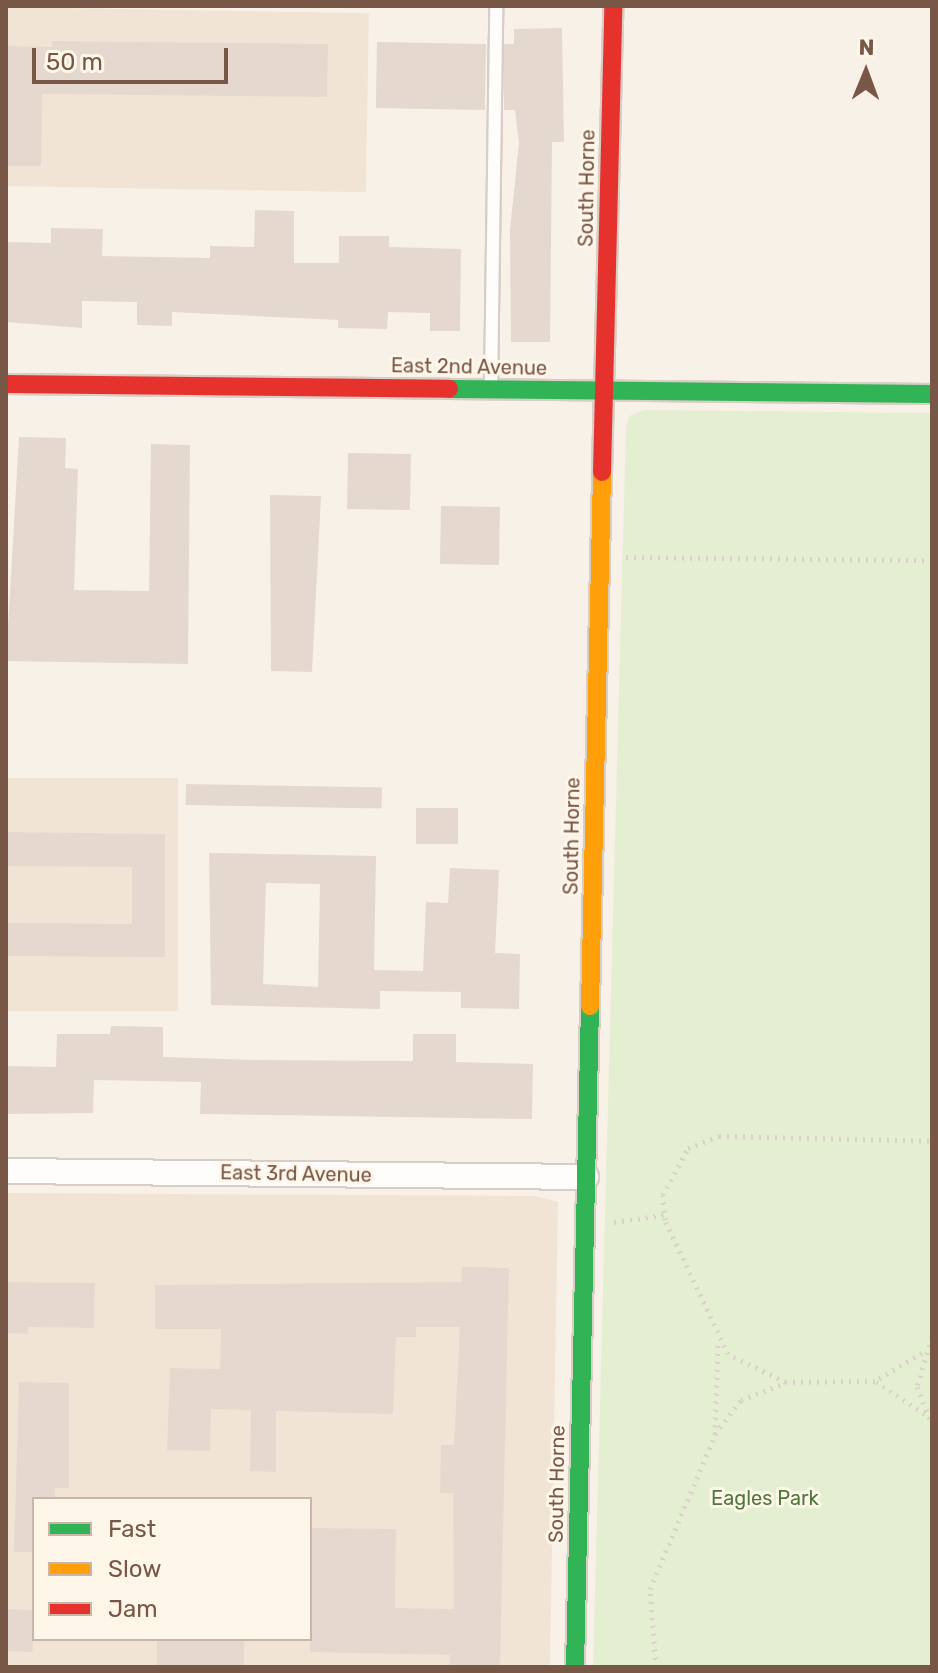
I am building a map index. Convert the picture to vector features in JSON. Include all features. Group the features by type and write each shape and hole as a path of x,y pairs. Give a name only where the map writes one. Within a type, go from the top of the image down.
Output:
{"street":[{"name":"South Horne","path":"575,1667 613,6"},
{"name":"East 2nd Avenue","path":"6,384 932,394"},
{"name":"East 3rd Avenue","path":"6,1171 586,1177"}],"lane":[{"path":"491,389 496,6"}],"path":[{"path":"601,557 932,560"},
{"path":"786,1382 728,1354 718,1339 664,1215 663,1195 672,1171 688,1148 719,1136 932,1141"},
{"path":"585,1222 664,1215"},
{"path":"932,1337 922,1353 917,1387 932,1424"},
{"path":"715,1435 718,1339"},
{"path":"656,1667 650,1589 715,1435 741,1400 786,1382 875,1381 922,1353"},
{"path":"875,1381 926,1414"}],"shaded area":[{"path":"6,7 369,13 366,192 6,186"},
{"path":"6,778 178,778 178,1011 6,1011"},
{"path":"6,1193 536,1196 558,1202 550,1667 6,1667"}],"green space":[{"name":"Eagles Park","path":"644,410 932,413 932,1667 593,1667 626,426 629,416"}],"building":[{"path":"562,28 564,142 552,142 550,342 511,342 510,230 519,143 515,110 504,110 504,44 514,44 514,29"},
{"path":"52,41 328,44 327,97 42,94 41,166 6,166 6,46 52,47"},
{"path":"377,42 486,44 485,110 376,108"},
{"path":"255,210 294,211 294,263 339,263 339,236 389,236 389,247 461,249 460,331 430,331 430,313 388,312 387,329 338,328 338,320 172,312 172,326 137,325 137,302 82,301 82,328 6,322 6,242 51,243 51,228 103,229 102,256 210,258 210,246 254,247"},
{"path":"19,437 66,438 65,468 78,469 74,590 149,591 151,444 190,445 188,664 6,661"},
{"path":"348,453 411,454 410,510 347,509"},
{"path":"270,495 321,496 312,672 271,671"},
{"path":"441,506 500,507 499,565 440,564"},
{"path":"186,784 382,787 382,808 186,805"},
{"path":"416,808 458,808 458,844 416,844"},
{"path":"6,832 165,834 165,957 6,956 6,923 132,924 132,867 6,866"},
{"path":"209,853 376,856 374,970 423,971 426,902 448,903 450,868 499,870 495,953 520,954 519,1009 461,1008 461,992 380,991 380,1009 211,1005","holes":["266,883 320,884 318,987 263,984"]},
{"path":"111,1026 163,1027 163,1057 256,1060 413,1061 413,1034 456,1034 456,1062 533,1064 532,1119 200,1114 201,1082 94,1080 93,1113 6,1114 6,1066 56,1067 57,1034 110,1034"},
{"path":"462,1267 509,1268 500,1667 449,1667 450,1655 310,1652 312,1528 396,1529 395,1608 454,1609 453,1493 440,1493 441,1445 454,1445 460,1327 416,1327 416,1337 396,1337 393,1414 276,1411 276,1472 250,1471 251,1410 211,1409 210,1451 167,1450 170,1368 220,1369 221,1329 155,1329 155,1285 461,1282"},
{"path":"6,1282 95,1283 94,1328 28,1327 28,1334 6,1333"},
{"path":"19,1382 69,1383 69,1488 55,1488 55,1497 32,1497 32,1552 14,1552"},
{"path":"6,1609 32,1610 33,1652 6,1651"},
{"path":"157,1641 244,1641 244,1667 157,1667"}],"traffic: fast":[{"path":"449,389 932,394"},
{"path":"575,1667 590,1006"}],"traffic: slow":[{"path":"590,1006 602,472"}],"traffic: jam":[{"path":"602,472 613,6"},
{"path":"6,384 449,389"}]}
